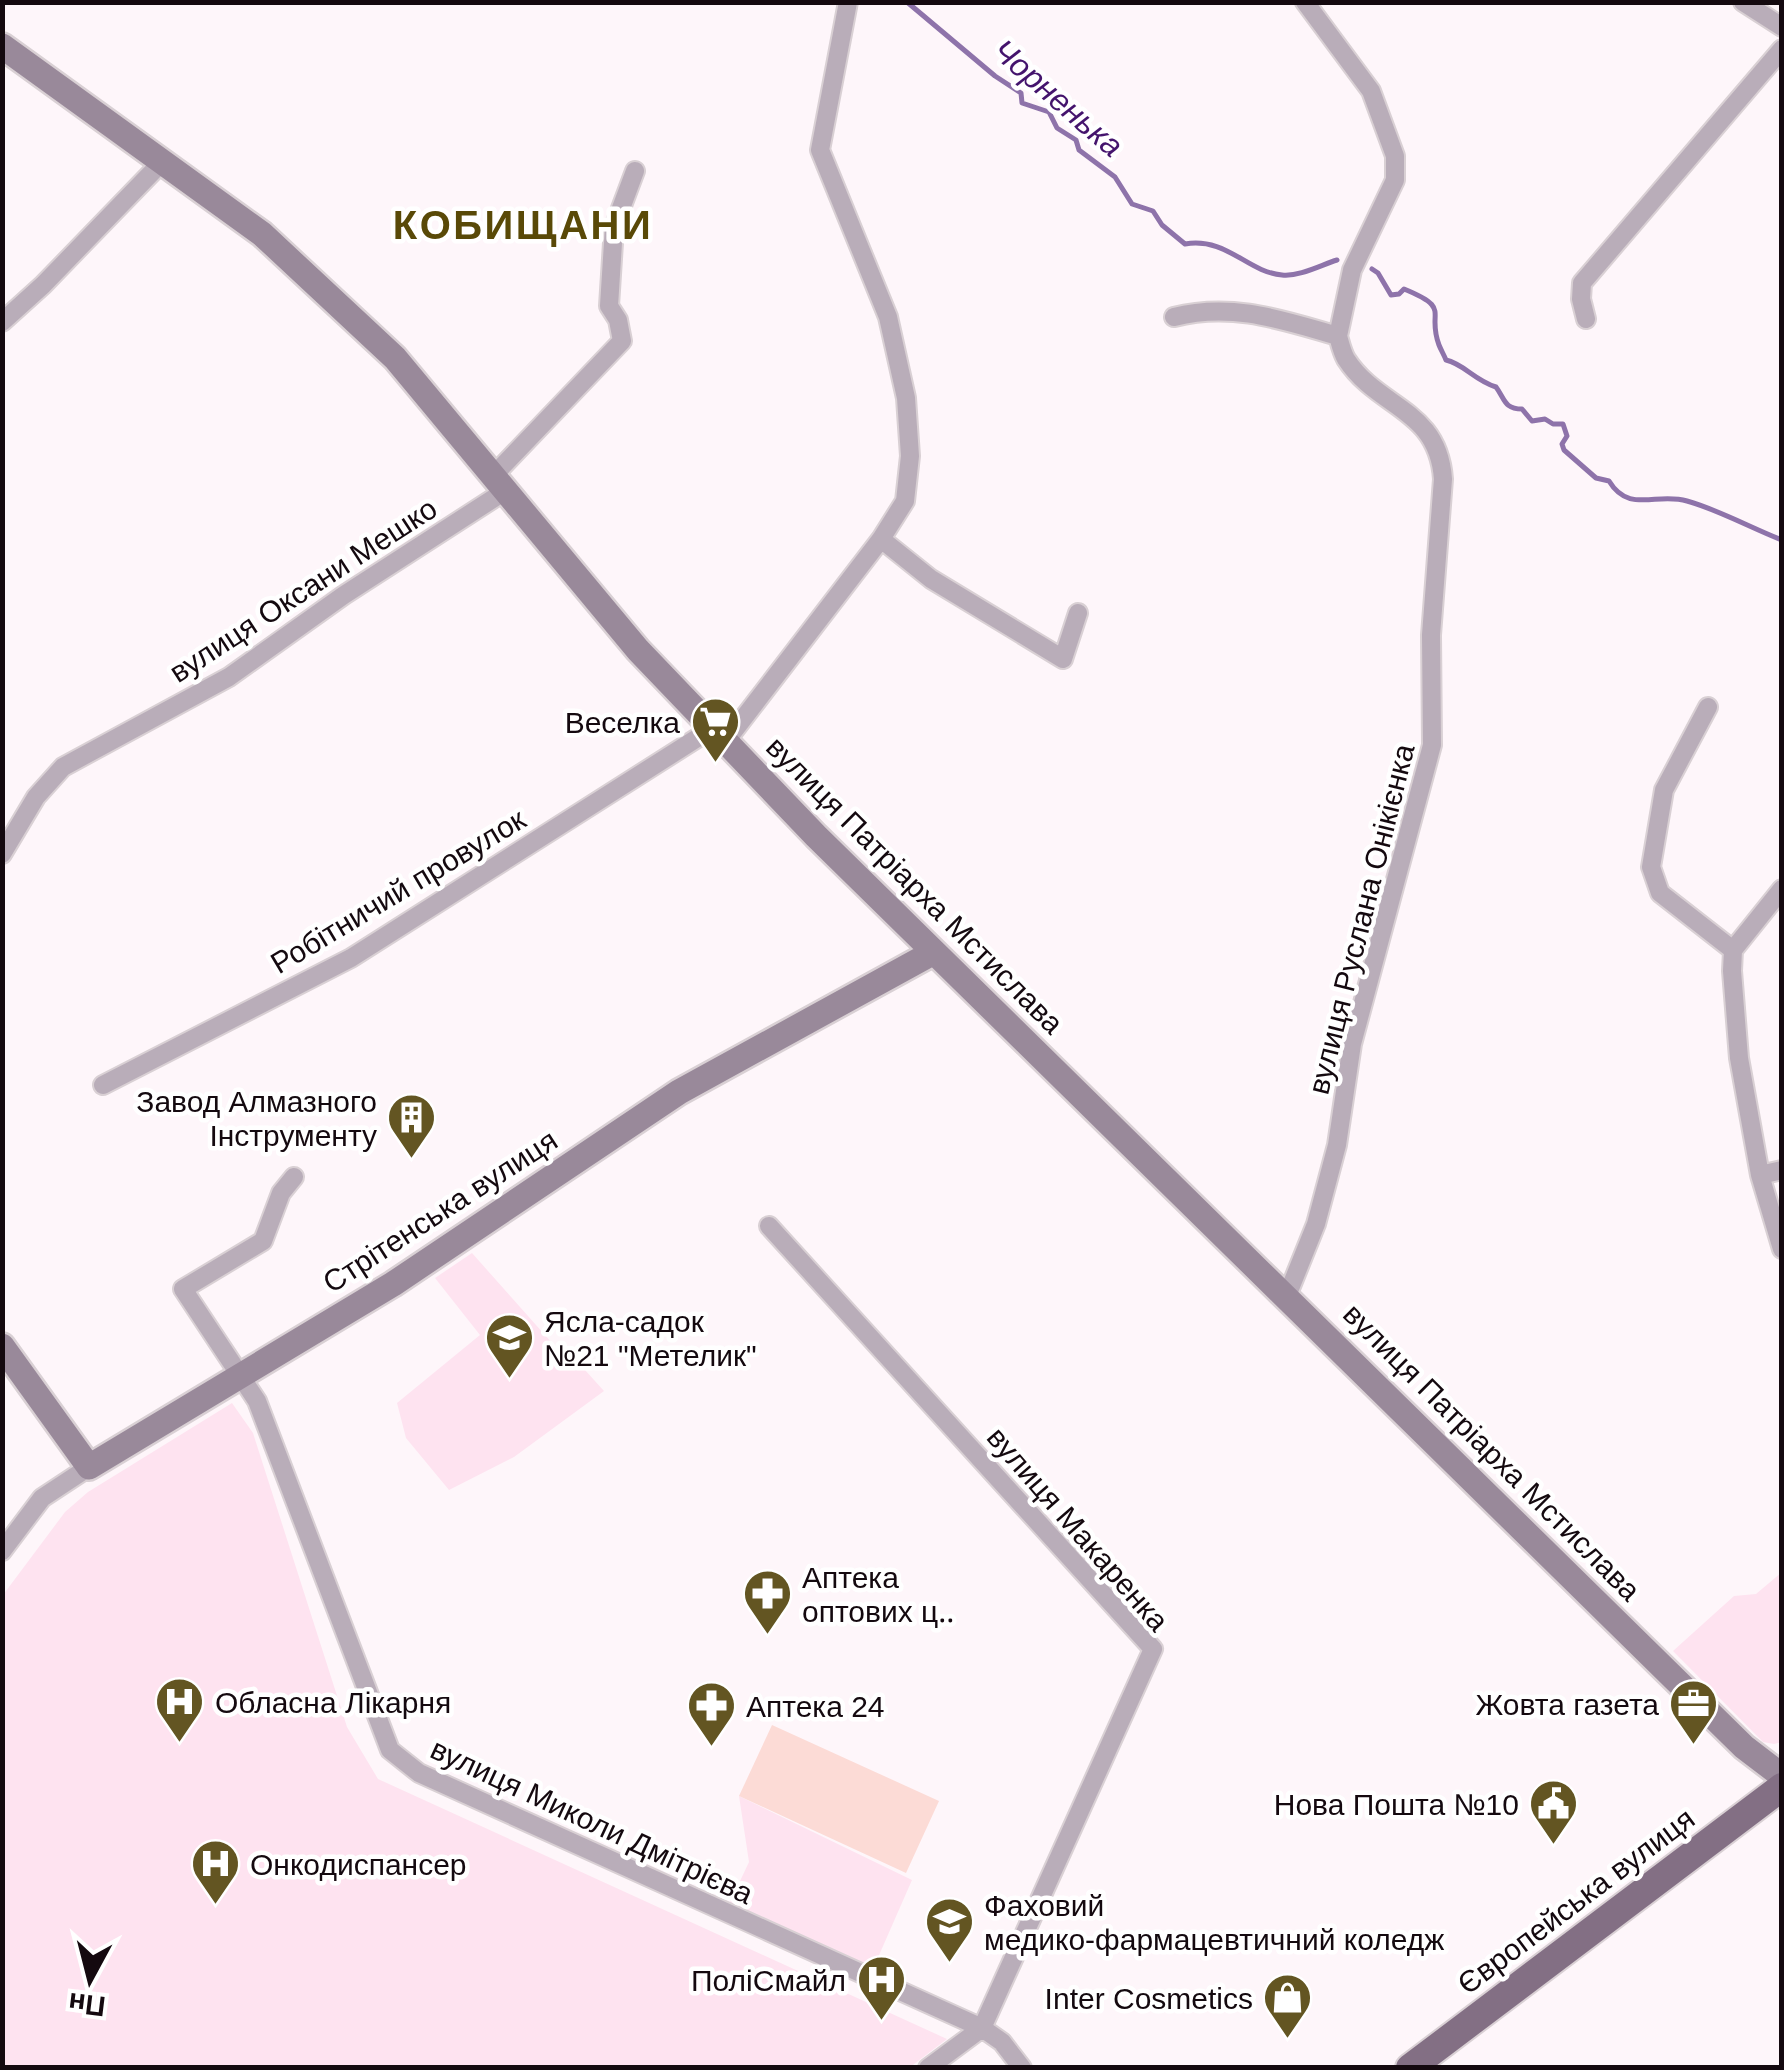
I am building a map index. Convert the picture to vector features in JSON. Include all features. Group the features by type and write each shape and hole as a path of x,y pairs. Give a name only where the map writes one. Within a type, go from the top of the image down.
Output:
{"main road":[{"name":"вулиця Патріарха Мстислава","path":"2,46 262,234 395,358 638,650 816,836 1744,1748 1782,1776"},
{"name":"Стрітенська вулиця","path":"89,1468 393,1284 679,1092 934,952"},
{"path":"2,1346 89,1468"},
{"name":"Європейська вулиця","path":"1410,2068 1782,1787"}],"street":[{"path":"719,734 881,539 904,501 910,456 906,398 888,317 820,150 848,2"},
{"path":"1174,317 1203,309 1260,314 1338,336 1352,270 1395,180 1395,156 1371,92 1304,2"},
{"path":"1743,2 1782,27"},
{"path":"1586,319 1582,283 1782,49"},
{"path":"2,322 162,162"},
{"name":"вулиця Оксани Мешко","path":"2,854 36,797 63,767 229,677 499,483 622,341 618,320 609,306 614,227 635,170"},
{"name":"вулиця Руслана Онікієнка","path":"1287,1296 1316,1224 1337,1145 1352,1044 1434,728 1431,635 1442,458 1418,420 1364,378 1346,358 1338,336"},
{"path":"881,539 931,579 1063,659 1078,613"},
{"path":"1708,707 1664,790 1651,868 1660,893 1733,950"},
{"name":"Робітничий провулок","path":"103,1084 351,958 719,734"},
{"path":"1782,889 1733,950 1739,1058 1760,1175 1782,1249"},
{"path":"1760,1175 1782,1170"},
{"name":"вулиця Миколи Дмітрієва","path":"294,1177 281,1193 263,1240 184,1289 257,1401 390,1750 418,1773 982,2028 1002,2042 1022,2068"},
{"name":"вулиця Макаренка","path":"769,1226 1153,1650 982,2028"},
{"name":"Стрітенська вулиця","path":"2,1550 42,1498 89,1468"},
{"path":"928,2068 982,2028"}],"shaded area":[{"name":"Ясла-садок №21 \"Метелик\"","path":"472,1253 576,1370 585,1370 604,1391 514,1457 449,1490 406,1438 397,1403 480,1335 435,1278"},
{"name":"Обласна Лікарня","path":"232,1403 253,1433 347,1727 378,1779 947,2039 909,2068 3,2067 3,1595 65,1512 88,1492"},
{"path":"1781,1573 1782,1742 1774,1744 1763,1742 1673,1651 1734,1596 1756,1594"},
{"path":"772,1725 939,1801 906,1873 739,1796"},
{"path":"739,1796 912,1880 869,1978 725,1913 749,1862"}],"waterway":[{"name":"Чорненька","path":"907,2 1021,93 1022,103 1049,112 1057,128 1076,140 1079,150 1115,177 1132,204 1153,211 1162,225 1185,244 1213,245 1258,268 1282,275 1337,260"},
{"name":"Чорненька","path":"1372,269 1391,295 1404,289 1433,307 1436,334 1446,360 1496,387 1508,405 1522,409 1532,421 1545,419 1563,424 1567,436 1562,444 1564,450 1596,478 1609,481 1625,497 1687,501 1782,540"}],"place":[{"name":"Веселка","path":"715,764"},
{"name":"Завод Алмазного Інструменту","path":"412,1160"},
{"name":"Ясла-садок №21 \"Метелик\"","path":"509,1380"},
{"name":"Аптека оптових ц‥","path":"767,1636"},
{"name":"Обласна Лікарня","path":"180,1744"},
{"name":"Жовта газета","path":"1694,1746"},
{"name":"Аптека 24","path":"711,1748"},
{"name":"Нова Пошта №10","path":"1554,1846"},
{"name":"Онкодиспансер","path":"215,1906"},
{"name":"Фаховий медико-фармацевтичний коледж","path":"949,1964"},
{"name":"ПоліСмайл","path":"881,2022"},
{"name":"Inter Cosmetics","path":"1288,2040"}],"district":[{"name":"КОБИЩАНИ","path":"523,225"}]}
